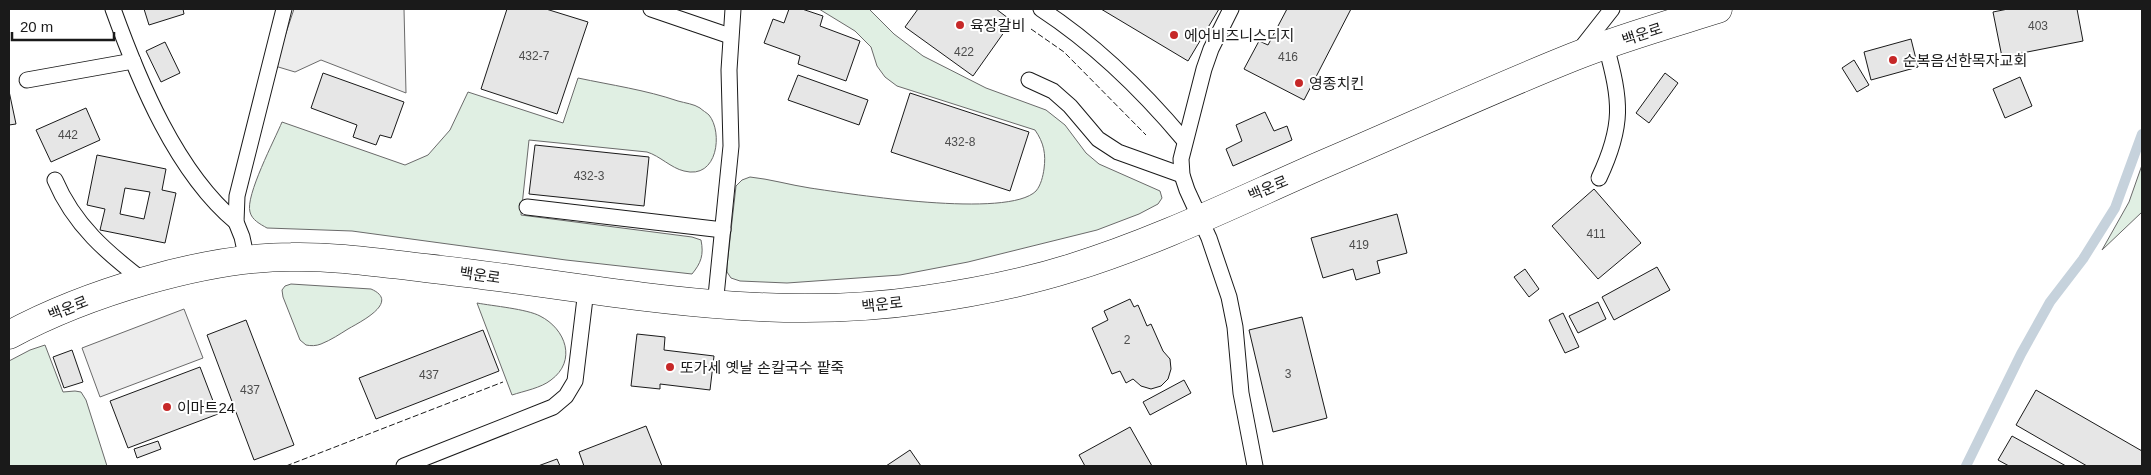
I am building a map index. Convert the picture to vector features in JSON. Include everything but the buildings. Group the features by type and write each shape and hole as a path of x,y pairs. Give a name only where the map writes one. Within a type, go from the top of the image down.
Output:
{"street":[{"name":"백운로","path":"9,335 83,301 171,274 247,260 290,256 342,258 464,272 715,306 818,309 867,307 974,292 1070,269 1118,252 1575,56 1718,9"}],"lane":[{"path":"113,9 150,99 196,180 217,206 236,222"},
{"path":"247,260 236,222 237,196 284,9"},
{"path":"651,9 730,36"},
{"path":"715,306 730,146 730,36 733,9"},
{"path":"1041,9 1115,65 1184,140"},
{"path":"1231,9 1206,63 1184,140 1181,159 1182,175 1229,297 1235,328 1240,393 1255,466"},
{"path":"1575,56 1612,9"},
{"path":"1599,178 1616,136 1618,113 1615,84 1606,46"},
{"path":"27,80 133,61"},
{"path":"1029,80 1053,91 1070,106 1098,139 1118,152 1182,175"},
{"path":"55,180 74,216 92,238 112,257 144,282"},
{"path":"527,207 723,230"},
{"path":"404,466 553,407 566,396 575,382 586,290"}],"green space":[{"path":"819,9 869,9 894,34 923,56 986,88 1046,110 1065,125 1086,153 1099,164 1160,191 1162,198 1158,204 1139,214 1097,230 968,262 900,275 787,283 740,281 731,278 727,272 727,266 736,186 742,180 750,177 859,195 963,204 995,203 1020,199 1036,191 1042,180 1045,158 1042,144 1035,130 897,86 885,77 877,66 871,47 855,31"},
{"path":"578,78 666,97 698,107 709,115 716,132 716,143 711,162 695,172 684,171 647,152 529,140 521,215 692,237 701,240 701,258 692,274 566,260 352,231 267,228 257,222 251,215 250,204 256,181 282,122 405,165 428,155 450,130 468,92 563,123"},
{"path":"2142,165 2142,212 2102,250 2129,202"},
{"path":"291,284 371,289 379,294 382,300 380,306 361,322 325,342 314,346 306,345 300,340 283,297 282,290 285,286"},
{"path":"477,303 527,311 549,322 562,337 565,346 564,364 559,372 542,385 512,395"},
{"path":"45,345 63,392 81,392 86,400 107,466 9,466 9,361 30,350"}],"shaded area":[{"path":"294,9 404,9 406,93 321,60 295,72 275,66"},
{"path":"184,309 203,358 100,397 82,348"}],"waterway":[{"path":"1966,466 2021,354 2050,302 2083,259 2115,208 2142,134"}],"fence":[{"path":"1031,29 1064,52 1146,135"},
{"path":"286,466 503,382"}],"place":[{"name":"육장갈비","path":"960,25"},
{"name":"에어비즈니스디지","path":"1174,35"},
{"name":"순복음선한목자교회","path":"1893,60"},
{"name":"영종치킨","path":"1299,83"},
{"name":"또가세 옛날 손칼국수 팥죽","path":"670,367"},
{"name":"이마트24","path":"167,407"}]}
